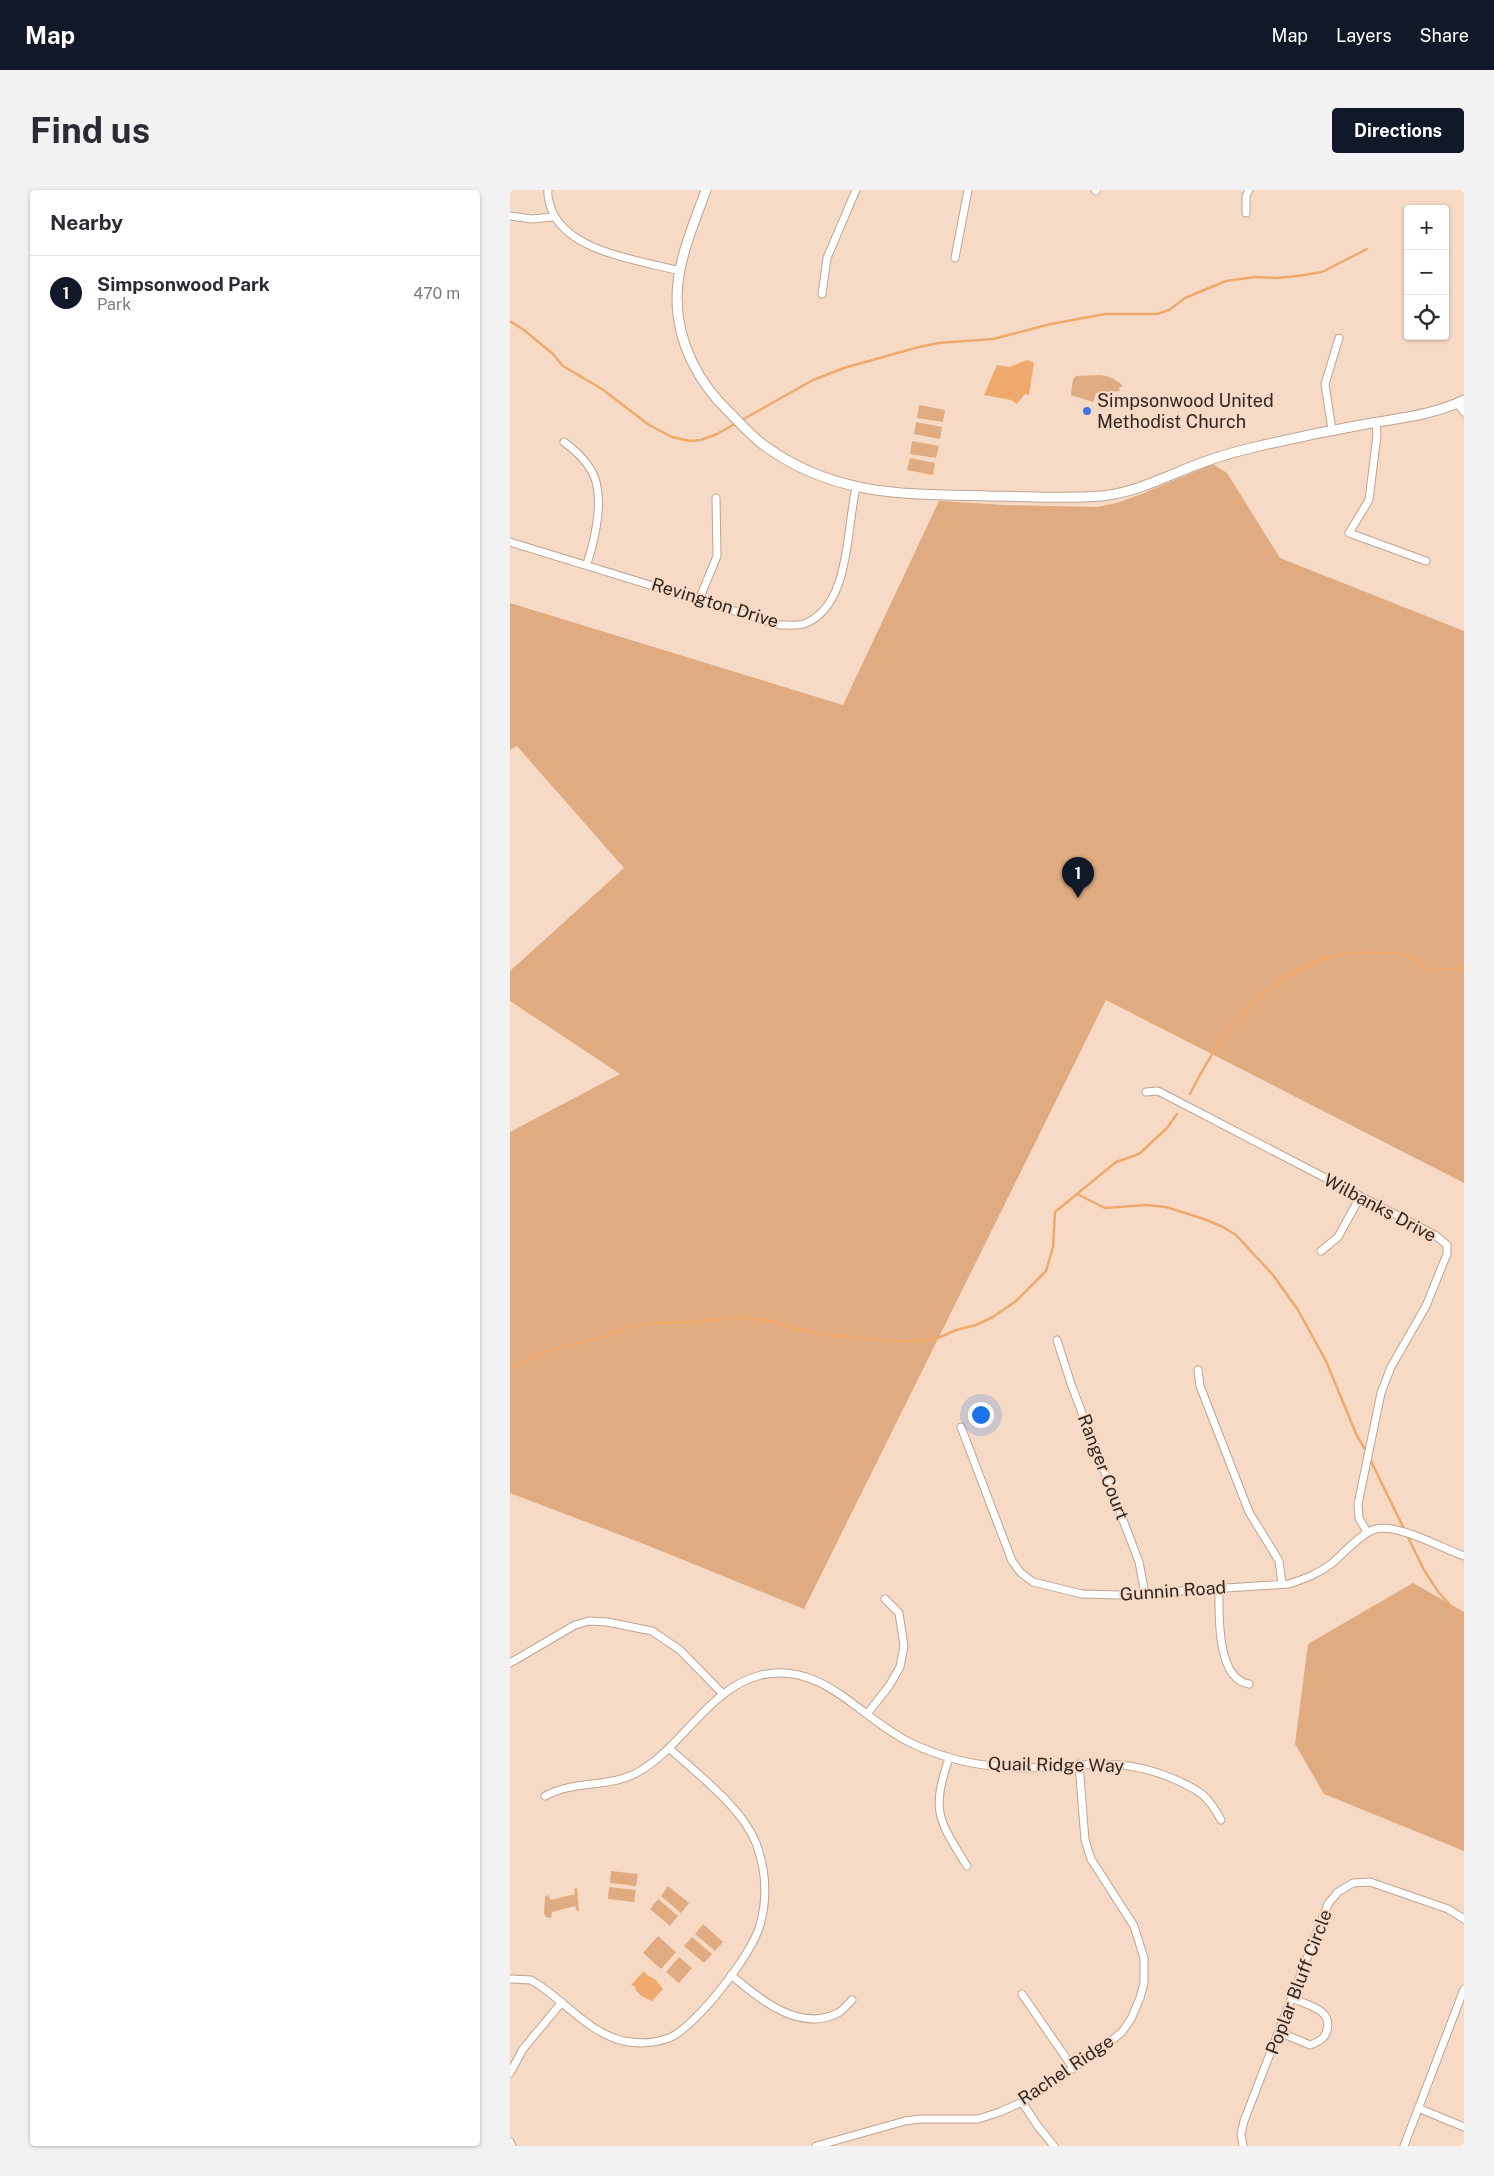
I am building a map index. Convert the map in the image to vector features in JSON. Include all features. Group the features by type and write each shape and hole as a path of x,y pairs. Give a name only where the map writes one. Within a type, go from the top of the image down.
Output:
{"street":[{"path":"548,190 553,216 574,238 609,253 680,271"},
{"path":"706,190 680,271 677,295 681,337 705,384 750,434 785,459 816,475 856,488 942,495 1102,496 1141,488 1191,466 1250,448 1332,430 1410,418 1440,410 1460,402 1464,412"},
{"path":"822,294 827,258 856,190"},
{"path":"955,258 968,190"},
{"path":"1246,213 1248,190"},
{"path":"510,216 532,219 553,216"},
{"path":"1332,430 1325,384 1339,338"},
{"path":"1376,422 1377,435 1368,500 1349,533 1426,561"},
{"path":"564,442 584,459 592,470 596,482 596,537 587,564"},
{"name":"Revington Drive","path":"510,542 587,564 780,625 803,624 823,612 839,585 856,488"},
{"path":"700,600 717,556 716,498"},
{"name":"Wilbanks Drive","path":"1146,1092 1158,1091 1435,1235 1447,1246 1447,1254 1426,1306 1391,1367 1381,1393 1358,1504 1359,1518 1367,1532"},
{"path":"1321,1251 1338,1237 1360,1197"},
{"name":"Ranger Court","path":"1057,1340 1139,1562 1145,1594"},
{"path":"1198,1370 1200,1386 1249,1512 1279,1561 1282,1584"},
{"name":"Gunnin Road","path":"961,1427 1012,1561 1021,1573 1033,1582 1082,1594 1145,1594 1282,1584 1311,1576 1323,1569 1367,1532"},
{"path":"1367,1532 1376,1529 1405,1532 1464,1556"},
{"path":"1219,1588 1223,1654 1232,1673 1243,1683 1249,1684"},
{"path":"867,1714 889,1686 900,1667 904,1646 898,1613 886,1599"},
{"path":"510,1663 575,1625 590,1621 607,1622 652,1631 680,1650 723,1694"},
{"name":"Quail Ridge Way","path":"545,1796 559,1788 621,1780 639,1772 669,1748 733,1686 761,1676 778,1674 804,1676 822,1682 896,1735 950,1758 1019,1768 1110,1763 1128,1765 1165,1775 1189,1786 1211,1800 1222,1820"},
{"path":"510,1979 531,1980 599,2032 624,2041 646,2043 669,2038 688,2026 731,1975 754,1942 760,1924 766,1890 761,1860 755,1841 744,1822 732,1807 669,1748"},
{"path":"950,1758 940,1787 938,1802 940,1818 967,1866"},
{"name":"Rachel Ridge","path":"816,2146 905,2121 920,2119 978,2119 1000,2112 1022,2102 1111,2042 1122,2032 1140,1998 1144,1983 1144,1958 1134,1926 1091,1859 1085,1840 1079,1764"},
{"name":"Poplar Bluff Circle","path":"1244,2146 1241,2134 1244,2121 1328,1904 1338,1892 1353,1883 1370,1882 1448,1909 1464,1919"},
{"path":"731,1975 774,2008 798,2017 815,2018 839,2012 852,2000"},
{"path":"1404,2146 1464,1990"},
{"path":"1022,1994 1072,2068"},
{"path":"1279,2032 1310,2045 1320,2041 1327,2032 1329,2021 1320,2010 1292,1998"},
{"path":"510,2073 523,2050 562,2002"},
{"path":"1022,2102 1054,2146"},
{"path":"1418,2108 1464,2127"},
{"path":"510,2142 512,2146"}],"shaded area":[{"path":"1027,360 1034,363 1029,395 1025,394 1017,404 1011,400 984,395 997,365 1009,367"},
{"path":"1100,375 1112,378 1123,386 1119,388 1120,391 1096,393 1093,402 1071,395 1073,379 1076,376"},
{"path":"919,405 945,410 943,422 917,418"},
{"path":"916,422 942,427 940,439 914,434"},
{"path":"912,441 939,446 936,458 910,454"},
{"path":"910,458 935,463 933,475 907,470"},
{"path":"1213,464 1227,473 1280,558 1464,631 1464,1183 1106,1000 804,1609 644,1544 510,1493 510,1132 620,1074 510,1001 510,971 624,868 517,746 510,750 510,603 843,705 939,501 1097,507 1117,503 1144,493"},
{"path":"1413,1583 1464,1612 1464,1851 1324,1794 1295,1744 1308,1644"},
{"path":"611,1871 638,1874 636,1886 610,1883"},
{"path":"668,1886 689,1903 681,1913 661,1896"},
{"path":"609,1887 636,1890 634,1902 608,1899"},
{"path":"577,1888 579,1911 577,1911 575,1906 552,1912 551,1918 546,1917 544,1913 545,1897 548,1895 551,1900 575,1894 574,1889"},
{"path":"658,1899 678,1916 670,1926 650,1909"},
{"path":"703,1924 723,1942 715,1951 695,1934"},
{"path":"658,1936 676,1952 661,1969 643,1953"},
{"path":"692,1937 712,1954 704,1963 684,1946"},
{"path":"679,1957 692,1968 679,1983 666,1972"},
{"path":"644,1971 655,1979 663,1989 652,2001 641,1996 635,1989 636,1987 631,1985"}],"waterway":[{"path":"510,321 553,354 563,366 602,389 649,425 672,437 690,441 701,440 717,434 813,380 844,368 938,343 993,339 1051,324 1105,314 1157,314 1169,310 1185,298 1226,281 1255,277 1298,276 1322,272 1367,249"},
{"path":"1190,1094 1205,1066 1242,1014 1265,992 1290,974 1318,961 1348,954 1381,953 1407,956 1430,970 1464,968"},
{"path":"510,1367 556,1348 599,1338 629,1327 653,1323 695,1322 741,1317 764,1320 819,1334 891,1341 919,1341 938,1338 956,1330 976,1325 993,1317 1016,1301 1046,1271 1053,1247 1055,1212 1116,1162 1139,1154 1167,1128 1177,1114"},
{"path":"1077,1194 1105,1208 1146,1205 1166,1207 1204,1219 1236,1235 1273,1275 1298,1310 1326,1361 1357,1436 1367,1452"},
{"path":"1369,1457 1424,1570 1439,1593 1464,1620"}],"place":[{"name":"Simpsonwood United Methodist Church","path":"1087,411"},
{"name":"Simpsonwood Park","path":"1078,898"}]}
